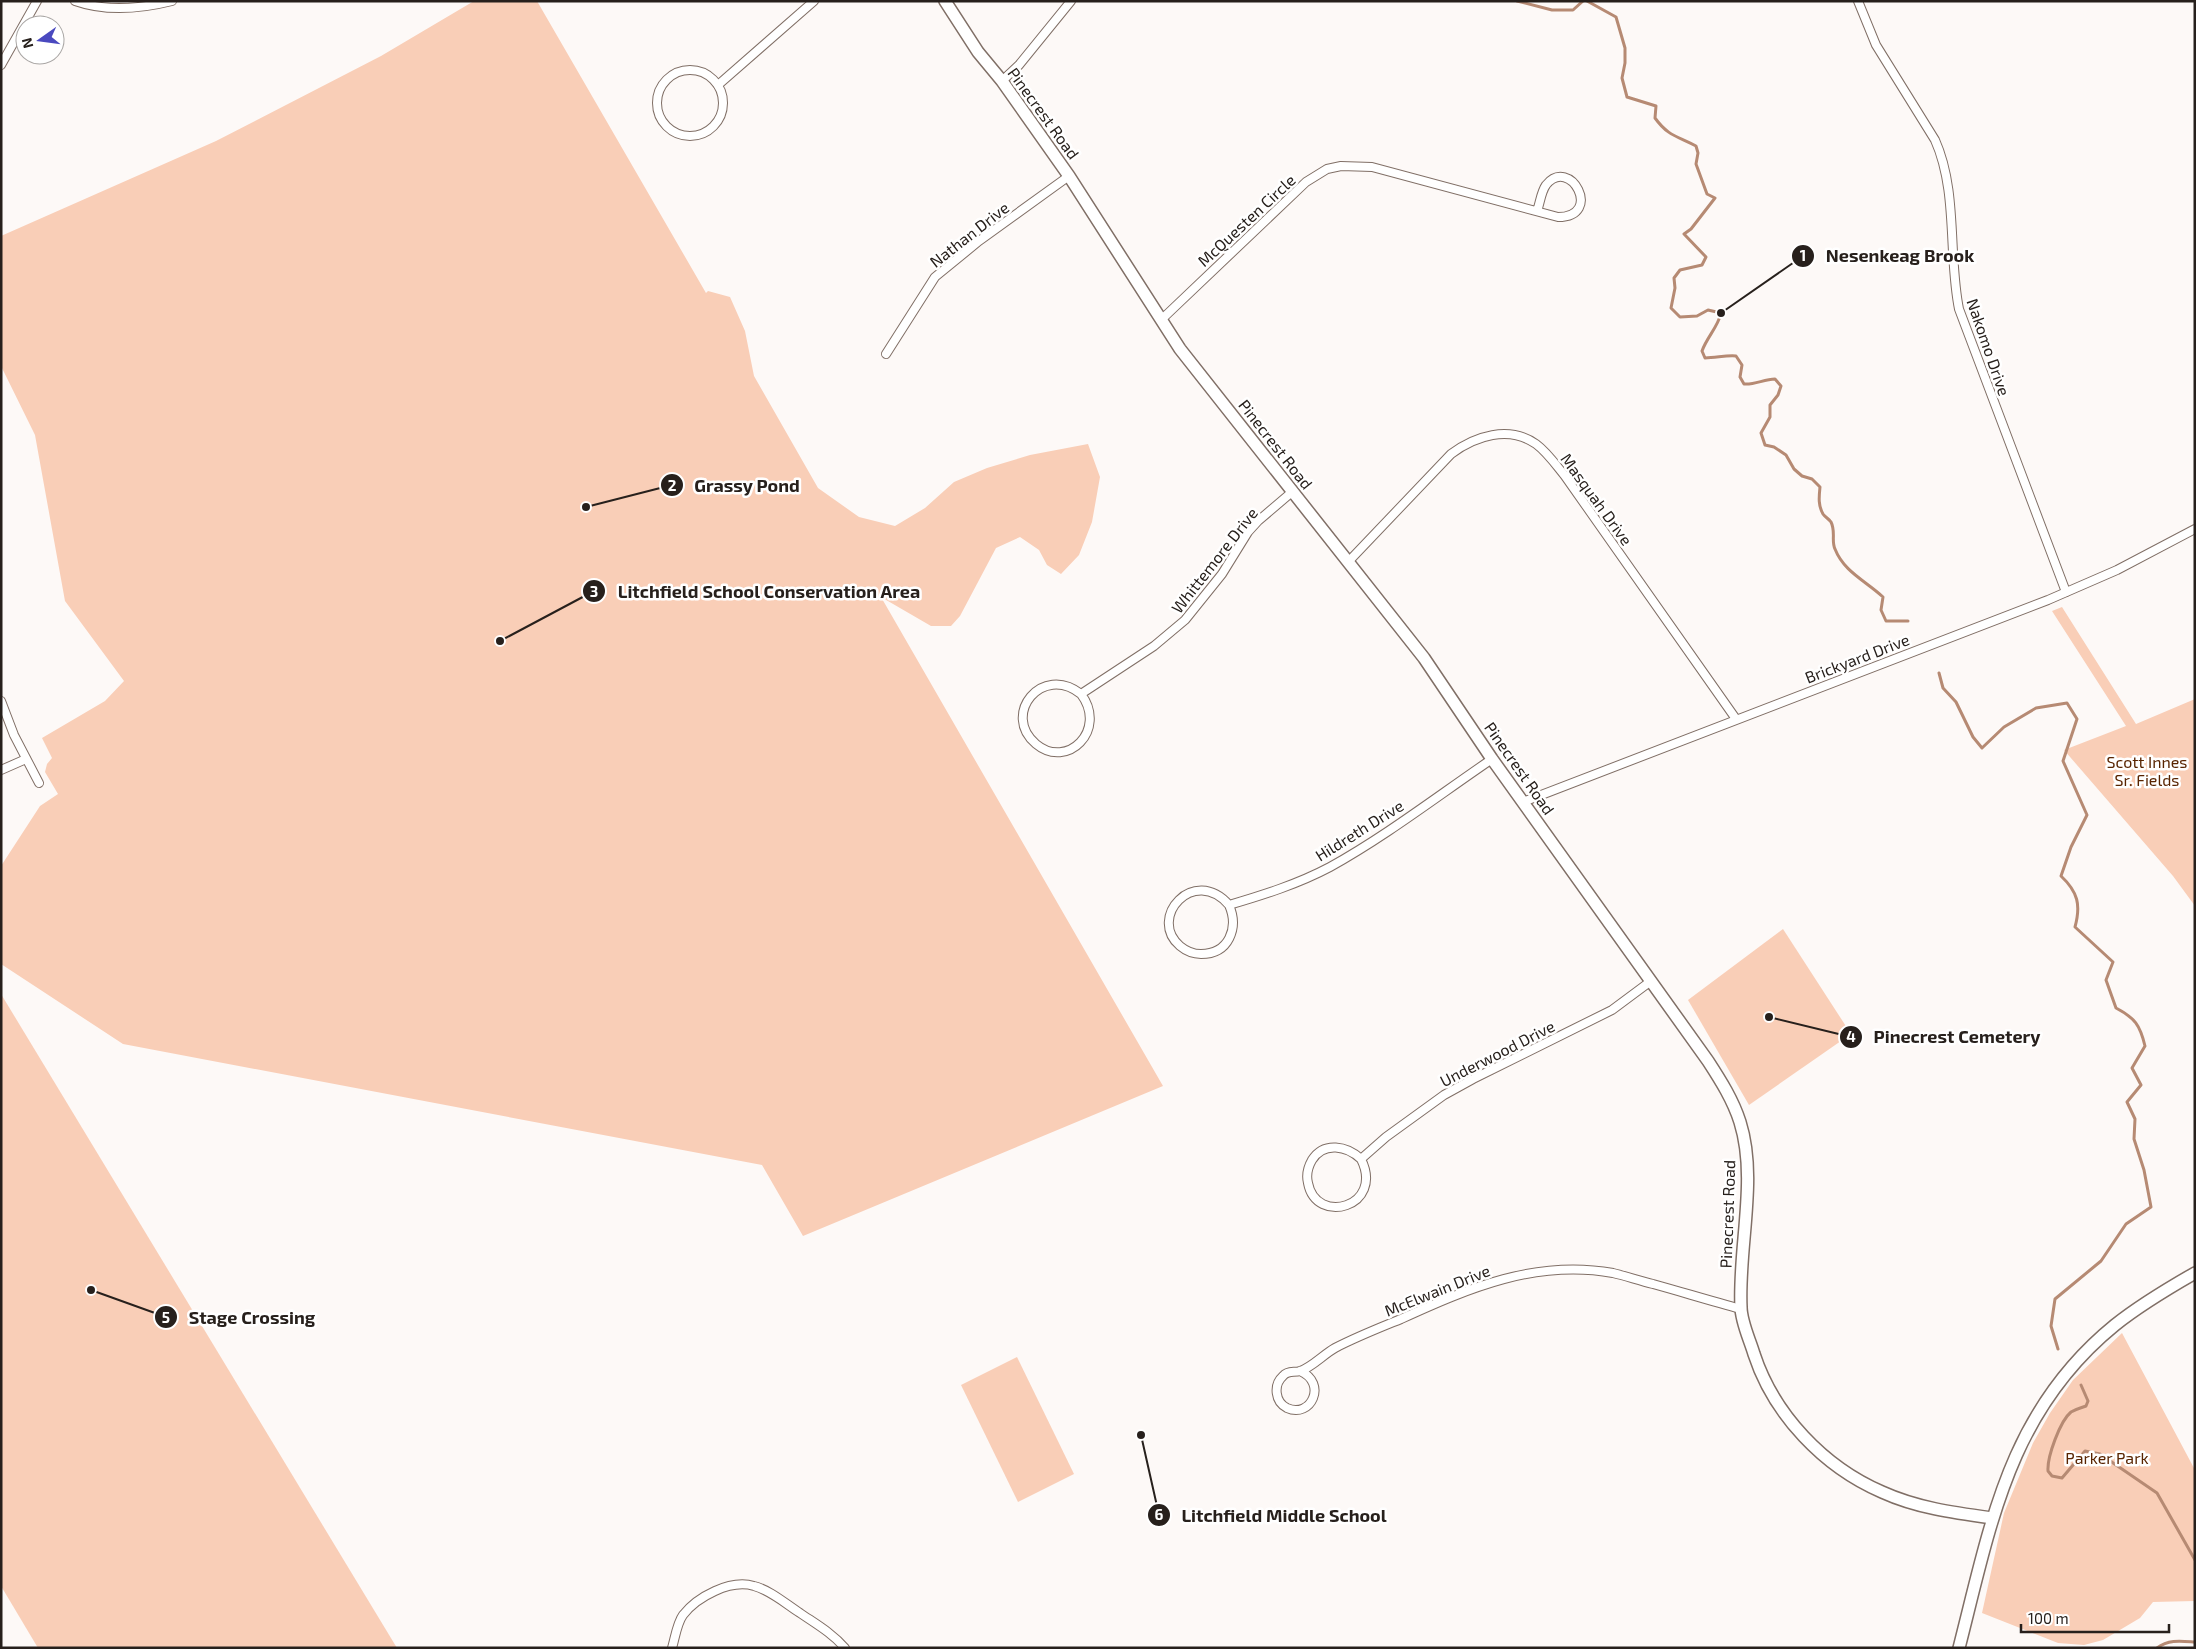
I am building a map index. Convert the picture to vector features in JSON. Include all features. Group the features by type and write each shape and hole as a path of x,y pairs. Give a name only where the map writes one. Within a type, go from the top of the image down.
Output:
{"street":[{"path":"1,65 37,1"},
{"path":"75,1 104,8 129,8 153,6 172,1"},
{"path":"718,85 814,1"},
{"name":"Pinecrest Road","path":"945,1 978,52 1002,81 1069,176 1180,349 1424,658 1492,759 1708,1061 1730,1096 1740,1123 1746,1151 1747,1184 1741,1309 1758,1366 1771,1392 1800,1434 1860,1481 1914,1504 1954,1513 1992,1518"},
{"path":"1002,81 1019,65 1072,1"},
{"name":"Nakomo Drive","path":"1858,1 1876,44 1935,140 1941,154 1949,200 1955,290 1959,309 2066,592"},
{"path":"684,71 699,71 713,79 718,85 724,103 722,112 718,121 705,133 696,136 677,134 663,121 659,113 658,97 660,90 670,78 684,71"},
{"name":"McQuesten Circle","path":"1161,320 1295,190 1327,169 1341,166 1372,167 1537,212 1558,217 1570,215 1579,206 1581,200 1579,188 1575,183 1564,178 1552,180 1544,189 1537,212"},
{"name":"Nathan Drive","path":"886,354 935,277 979,241 1069,176"},
{"name":"Masquah Drive","path":"1349,561 1452,454 1461,447 1470,441 1494,434 1522,438 1535,444 1565,476 1736,719"},
{"name":"Whittemore Drive","path":"1081,694 1154,646 1185,620 1222,574 1253,526 1292,492"},
{"name":"Brickyard Drive","path":"1523,802 2066,592 2117,570 2195,528"},
{"path":"1057,684 1074,688 1081,694 1090,709 1091,719 1086,736 1072,748 1054,752 1037,746 1030,739 1023,724 1024,707 1034,692 1041,687 1057,684"},
{"path":"1,701 14,735 39,783"},
{"path":"1,770 26,759"},
{"name":"Hildreth Drive","path":"1229,905 1297,882 1328,868 1360,849 1492,759"},
{"path":"1202,890 1213,892 1222,897 1229,905 1233,915 1234,926 1226,944 1217,951 1207,954 1187,951 1178,945 1172,936 1169,926 1170,915 1174,905 1186,894 1202,890"},
{"name":"Underwood Drive","path":"1361,1159 1386,1137 1444,1095 1473,1078 1612,1010 1651,981"},
{"path":"1327,1148 1346,1148 1361,1159 1366,1168 1367,1179 1365,1189 1359,1198 1351,1204 1342,1207 1331,1207 1322,1203 1314,1196 1309,1188 1308,1169 1319,1153 1327,1148"},
{"name":"McElwain Drive","path":"1300,1371 1306,1374 1314,1384 1314,1396 1306,1406 1294,1410 1288,1408 1279,1400 1276,1387 1282,1376 1288,1372 1300,1371 1334,1349 1451,1296 1499,1279 1526,1274 1582,1270 1613,1273 1741,1309"},
{"path":"1959,1648 1992,1518 2011,1463 2032,1422 2058,1383 2089,1348 2115,1325 2144,1304 2195,1273"},
{"path":"672,1648 682,1617 701,1598 712,1593 744,1585 754,1586 766,1591 827,1631 845,1648"}],"green space":[{"path":"474,1 537,1 706,293 708,291 730,297 745,331 754,376 818,488 859,517 895,526 925,508 954,482 987,468 1030,455 1088,444 1100,477 1092,522 1079,555 1061,574 1047,565 1039,550 1020,537 996,548 960,616 951,626 931,626 881,597 1163,1086 803,1236 762,1165 123,1044 1,964 1,866 40,806 58,794 45,772 47,764 52,758 42,738 105,701 124,681 65,601 35,435 1,366 1,236 216,141 381,56"},
{"name":"Scott Innes Sr. Fields","path":"2062,607 2136,724 2195,699 2195,906 2173,876 2064,750 2126,726 2052,611"},
{"path":"1783,929 1851,1034 1749,1105 1688,1000"},
{"path":"1,994 397,1648 38,1648 1,1586"},
{"name":"Parker Park","path":"2122,1333 2195,1470 2195,1601 2153,1602 2140,1618 2103,1640 2084,1645 2058,1643 1982,1613 2004,1513 2033,1443 2050,1413 2073,1380"},
{"path":"1017,1357 1074,1474 1018,1502 961,1385"}],"waterway":[{"path":"1517,1 1552,10 1573,10 1583,1"},
{"path":"1587,1 1616,17 1625,48 1622,78 1627,97 1656,106 1655,118 1664,129 1696,146 1698,153 1696,164 1707,194 1715,198 1691,229 1684,234 1706,257 1702,265 1680,270 1674,278 1675,288 1671,308 1680,317 1697,316 1708,310 1721,313 1702,351 1705,358 1736,356 1742,365 1740,377 1744,384 1775,379 1781,386 1778,395 1770,405 1770,417 1761,433 1765,445 1774,447 1786,455 1794,469 1802,476 1812,479 1820,487 1820,507 1832,526 1835,549 1844,564 1883,597 1881,610 1886,621 1908,621"},
{"path":"1939,673 1943,688 1956,702 1973,737 1982,748 2004,727 2036,708 2067,703 2077,719 2063,761 2087,815 2071,847 2061,876 2077,899 2078,912 2075,927 2113,962 2106,980 2116,1008 2128,1015 2136,1023 2145,1046 2132,1068 2141,1085 2127,1102 2135,1119 2134,1139 2144,1170 2151,1207 2126,1224 2101,1261 2055,1299 2051,1326 2058,1349"},
{"path":"2081,1385 2088,1401 2086,1406 2071,1412 2063,1423 2052,1449 2048,1471 2052,1476 2062,1478 2085,1451 2100,1454 2157,1493 2195,1560"},
{"path":"2157,1648 2171,1642 2195,1642"}],"place":[{"name":"Nesenkeag Brook","path":"1721,313"},
{"name":"Grassy Pond","path":"586,507"},
{"name":"Litchfield School Conservation Area","path":"500,641"},
{"name":"Pinecrest Cemetery","path":"1769,1017"},
{"name":"Stage Crossing","path":"91,1290"},
{"name":"Litchfield Middle School","path":"1141,1435"}]}
